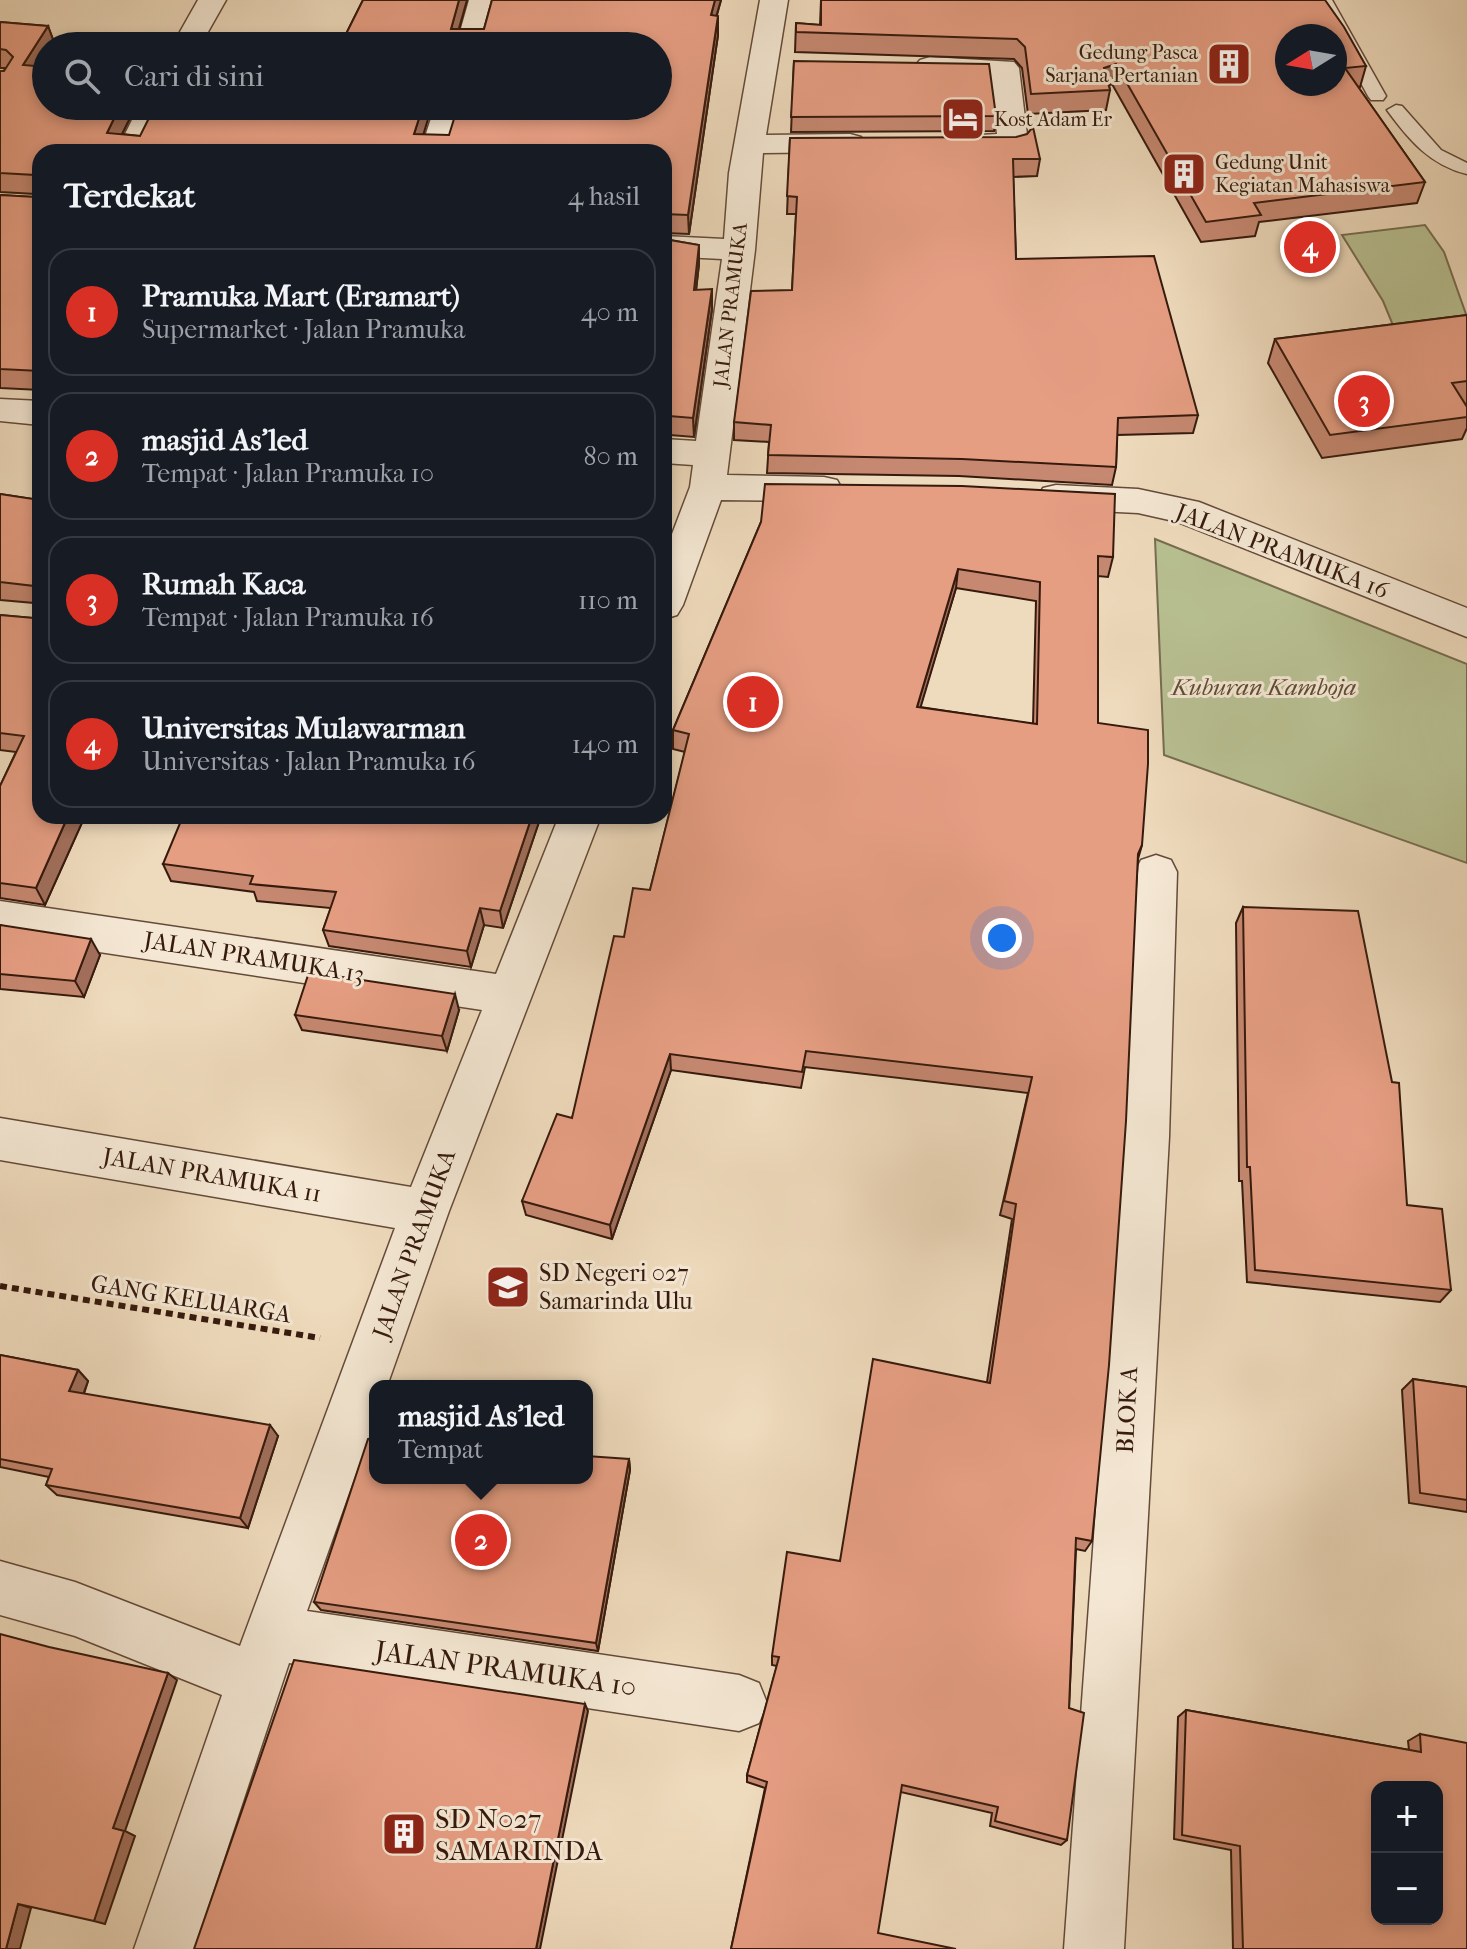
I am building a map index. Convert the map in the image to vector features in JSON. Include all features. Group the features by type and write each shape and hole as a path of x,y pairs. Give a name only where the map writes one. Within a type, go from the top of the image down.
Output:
{"street":[{"path":"194,32 212,0"},
{"path":"474,32 483,0"},
{"name":"JALAN PRAMUKA","path":"672,581 709,471 739,250 749,144 778,64 774,0"},
{"path":"898,66 1004,68 1013,143 935,143"},
{"path":"135,144 147,120"},
{"path":"438,144 445,120"},
{"path":"749,144 873,143"},
{"path":"672,246 739,250"},
{"path":"0,410 32,412"},
{"path":"672,455 709,471 865,490"},
{"name":"JALAN PRAMUKA 16","path":"1018,495 1138,501 1186,511 1467,623"},
{"name":"JALAN PRAMUKA","path":"164,1949 263,1657 425,1211 577,824"},
{"name":"BLOK A","path":"1094,1949 1146,1137 1156,872"},
{"name":"JALAN PRAMUKA 13","path":"0,919 509,995"},
{"name":"JALAN PRAMUKA 11","path":"0,1139 425,1211"},
{"name":"JALAN PRAMUKA 10","path":"0,1588 263,1657 739,1703"}],"lane":[{"path":"1324,0 1377,96"},
{"path":"1396,110 1427,147 1447,164 1467,169"}],"path":[{"name":"GANG KELUARGA","path":"0,1286 376,1347"}],"green space":[{"path":"1425,225 1444,252 1467,317 1397,335 1383,301 1342,235"},
{"name":"Kuburan Kamboja","path":"1155,539 1467,664 1467,863 1164,755"}],"building":[{"path":"363,0 459,0 451,29 484,29 492,0 715,0 711,15 718,16 688,215 672,214 672,144 32,144 32,175 0,173 0,71 4,71 13,57 0,49 0,22 48,26 44,32 32,32 32,51 23,65 32,66 32,120 113,120 107,133 140,136 148,120 418,120 414,134 449,135 454,120 672,120 672,32 347,32"},
{"path":"821,0 1325,0 1342,24 1275,24 1275,96 1347,96 1347,71 1425,182 1254,203 1261,215 1206,222 1116,64 1104,68 1110,90 1031,94 1025,47 1017,39 796,32 796,23 821,25"},
{"path":"1347,32 1366,66 1347,68"},
{"path":"794,61 989,64 996,116 791,117"},
{"path":"1033,127 1040,159 1013,159 1016,259 1154,256 1198,415 1118,418 1116,467 962,459 768,455 771,425 734,422 751,291 792,290 797,197 787,196 790,138 1016,137 1027,134"},
{"path":"0,195 32,197 32,371 0,369"},
{"path":"672,240 699,245 694,290 712,289 693,418 672,416"},
{"path":"1467,315 1467,381 1452,383 1467,407 1467,417 1330,435 1275,339"},
{"path":"765,484 962,486 1115,494 1113,557 1098,556 1098,723 1148,730 1148,764 1142,845 1138,854 1126,1121 1109,1365 1092,1541 1076,1538 1069,1708 1084,1713 1067,1840 995,1821 998,1807 902,1785 878,1933 956,1949 731,1949 767,1782 747,1775 779,1657 772,1656 787,1552 840,1561 873,1359 990,1383 1016,1204 1004,1201 1032,1077 806,1051 802,1072 670,1054 610,1225 522,1201 557,1114 572,1118 614,936 624,937 633,888 650,890 666,824 672,824 672,802 689,734 673,730 761,522","holes":["958,569 1040,582 1037,724 917,707"]},
{"path":"0,494 32,499 32,586 0,582"},
{"path":"0,615 32,618 32,824 64,824 36,888 0,883 0,786 24,736 0,733"},
{"path":"180,824 529,824 500,911 480,908 467,951 323,930 336,892 250,884 253,876 163,864"},
{"path":"1243,907 1358,911 1392,1082 1399,1083 1407,1205 1442,1209 1451,1290 1255,1270 1250,1167 1247,1167"},
{"path":"0,925 91,939 75,981 0,974"},
{"path":"309,972 455,994 442,1036 295,1015"},
{"path":"0,1355 78,1370 69,1391 270,1425 240,1518 46,1485 52,1469 0,1459"},
{"path":"1413,1379 1467,1387 1467,1500 1420,1493"},
{"path":"368,1439 369,1484 593,1484 593,1456 629,1459 596,1643 314,1602"},
{"path":"0,1634 168,1673 113,1828 124,1831 94,1921 18,1904 6,1949 0,1949"},
{"name":"SD N027 SAMARINDA","path":"294,1660 585,1704 536,1949 194,1949"},
{"path":"1186,1710 1421,1752 1420,1734 1467,1743 1467,1949 1243,1949 1240,1846 1182,1835"}],"place":[{"name":"Gedung Pasca Sarjana Pertanian","path":"1229,64"},
{"name":"Kost Adam Er","path":"963,119"},
{"name":"Gedung Unit Kegiatan Mahasiswa","path":"1184,174"},
{"name":"Universitas Mulawarman","path":"1310,247"},
{"name":"Rumah Kaca","path":"1364,401"},
{"name":"Pramuka Mart (Eramart)","path":"753,702"},
{"name":"SD Negeri 027 Samarinda Ulu","path":"508,1287"},
{"name":"masjid As'led","path":"481,1540"},
{"name":"SD N027 SAMARINDA","path":"404,1834"}]}
